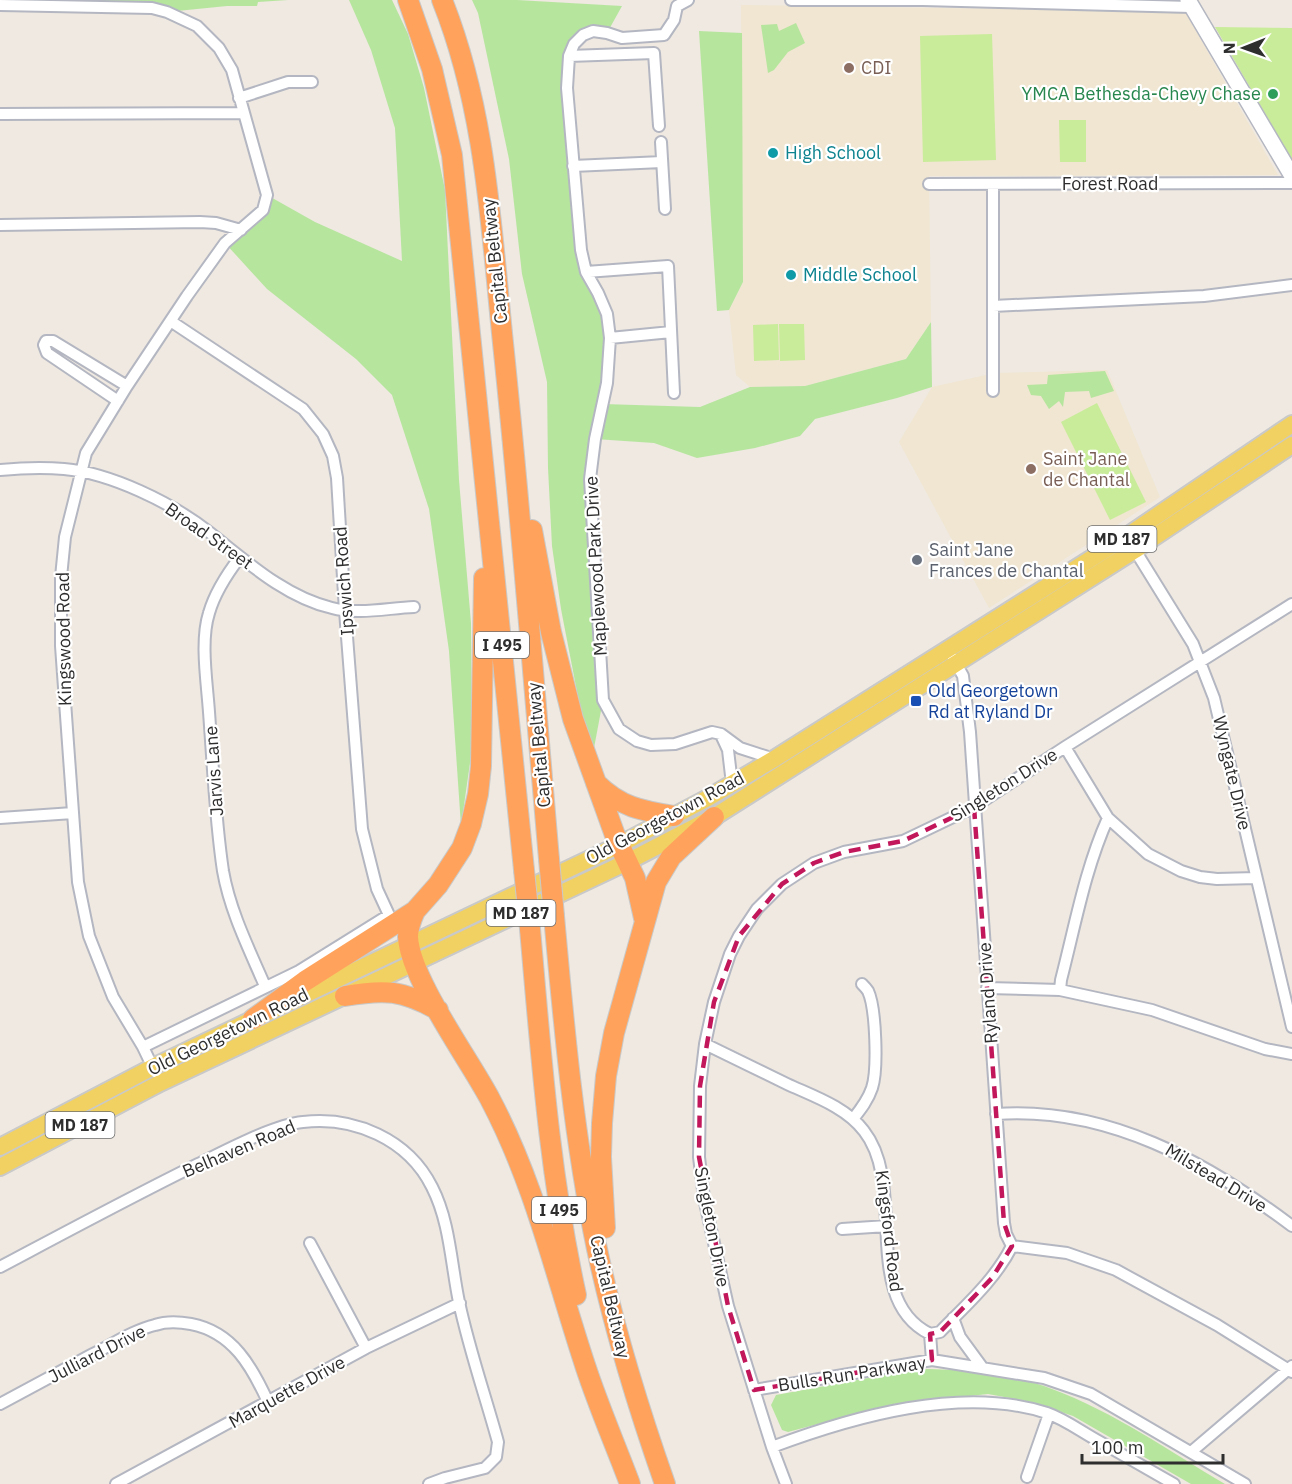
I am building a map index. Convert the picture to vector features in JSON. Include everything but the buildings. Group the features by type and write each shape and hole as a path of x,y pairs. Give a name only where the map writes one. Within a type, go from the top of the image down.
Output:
{"highway":[{"name":"Capital Beltway","path":"408,0 432,69 452,154 554,1186 566,1252 593,1363 630,1484"},
{"name":"Capital Beltway","path":"442,0 463,60 482,148 489,197 511,417 567,1052 585,1180 602,1270 624,1356 665,1484"},
{"path":"511,417 551,632 573,719 594,780 640,895 644,920"},
{"path":"253,1019 414,911 438,885 462,848 471,824 478,794 481,766 484,617 479,421"},
{"path":"594,780 609,796 633,808 674,816"},
{"path":"624,1356 605,1231 601,1158 606,1076 614,1033 656,882 668,860 714,817"},
{"path":"414,911 408,927 412,954 438,1010 496,1111 530,1187 585,1366 630,1484"},
{"path":"345,996 390,991 412,996 438,1010"}],"main road":[{"name":"Old Georgetown Road","path":"1131,543 1292,424"},
{"name":"Old Georgetown Road","path":"0,1167 253,1019 412,954 623,853 714,817 952,656 1292,445"},
{"name":"Old Georgetown Road","path":"623,853 674,816 952,656"},
{"name":"Old Georgetown Road","path":"0,1147 156,1075 345,996 412,954"}],"street":[{"path":"659,126 654,53 569,56 578,39 593,32 607,33 622,38 664,35 674,20 677,6 688,0"},
{"path":"791,0 1190,3 1292,176"},
{"name":"Kingswood Road","path":"0,5 152,8 198,27 219,48 232,70 267,195 263,210 225,243 187,296 86,453 65,537 61,577 61,646 78,882 89,936 113,997 143,1047 156,1075"},
{"name":"Maplewood Park Drive","path":"569,56 567,87 580,250 586,272 607,314 610,338 607,383 595,439 590,479 603,700 619,729 637,741 651,745 665,745 712,732 721,734"},
{"path":"239,98 288,82 312,82"},
{"path":"0,114 243,113"},
{"path":"661,142 664,209"},
{"path":"573,166 662,162"},
{"name":"Forest Road","path":"929,184 1292,183"},
{"path":"993,184 993,391"},
{"path":"0,225 200,222 216,223 241,230"},
{"path":"586,272 668,266 674,393"},
{"path":"993,306 1204,296 1292,285"},
{"name":"Ipswich Road","path":"172,322 303,409 323,434 333,456 337,478 362,830 378,889 389,915"},
{"path":"610,338 671,332"},
{"path":"118,401 47,353 44,345 46,341 53,341 127,386"},
{"name":"Broad Street","path":"0,470 34,467 81,471 108,478 153,497 206,530 240,557 307,600 345,611 414,607"},
{"name":"Wyngate Drive","path":"1131,543 1193,644 1214,698 1292,1027"},
{"name":"Jarvis Lane","path":"240,557 222,582 209,612 206,630 206,673 224,872 239,927 265,986"},
{"name":"Singleton Drive","path":"786,1484 772,1447 728,1306 704,1198 699,1157 699,1086 705,1044 714,1002 730,954 757,909 782,884 814,863 844,852 903,841 974,807 1292,604"},
{"name":"Ryland Drive","path":"952,656 963,676 970,732 1004,1223 1012,1246"},
{"path":"721,734 740,748 774,759"},
{"path":"721,734 728,750 732,784"},
{"path":"1065,747 1108,818 1148,854 1181,871 1217,879 1256,878"},
{"path":"0,818 73,813"},
{"path":"1060,990 1089,870 1108,818"},
{"name":"Old Georgetown Road","path":"143,1047 298,971 389,915"},
{"path":"853,1119 867,1100 873,1085 875,1068 875,1038 871,1002 862,984"},
{"path":"987,988 1060,990 1152,1010 1265,1049 1292,1054"},
{"name":"Kingsford Road","path":"705,1044 831,1105 853,1119 863,1130 872,1142 881,1166 891,1274 896,1298 912,1323 930,1334"},
{"name":"Milstead Drive","path":"996,1114 1015,1113 1068,1118 1157,1143 1225,1179 1251,1195 1292,1226"},
{"name":"Belhaven Road","path":"0,1267 121,1202 228,1149 282,1127 301,1122 328,1120 352,1124 385,1137 398,1146 418,1166 427,1179 443,1214 460,1303 498,1442 496,1457 485,1468 429,1484"},
{"path":"842,1229 887,1226"},
{"path":"310,1243 366,1348"},
{"path":"932,1360 930,1334 940,1332 992,1278 1012,1246 1067,1253 1116,1270 1217,1325 1290,1369 1191,1452"},
{"name":"Marquette Drive","path":"116,1484 366,1348 460,1303"},
{"path":"953,1318 960,1337 982,1367"},
{"name":"Julliard Drive","path":"0,1404 124,1338 155,1324 179,1322 203,1326 225,1338 238,1350 254,1372 268,1402"},
{"name":"Bulls Run Parkway","path":"754,1390 932,1360 1044,1378 1091,1394 1245,1484"},
{"path":"772,1447 874,1415 932,1406 996,1403 1023,1406 1049,1414 1174,1484"},
{"path":"1027,1477 1049,1414"}],"highlighted area":[{"path":"974,807 1004,1223 1012,1246 992,1278 940,1332 930,1334 932,1360 754,1390 728,1306 699,1157 700,1086 714,1002 739,936 782,884 814,863 844,852 903,841"}],"shaded area":[{"path":"741,5 1185,12 1278,175 929,176 931,322 906,359 805,386 750,387 736,375 729,310 743,282"},
{"name":"Saint Jane de Chantal","path":"1107,370 1160,497 989,608 899,442 932,387 995,373"}],"green space":[{"path":"101,0 288,0 258,2 257,6 227,6 167,12 161,5 101,4"},
{"path":"349,0 392,0 408,34 424,88 445,190 459,480 471,623 472,749 461,826 449,651 429,509 392,395 356,359 267,289 225,243 263,210 267,195 315,222 402,261 395,128 371,50"},
{"path":"472,0 622,6 607,33 593,31 569,56 581,250 607,314 603,404 700,407 750,387 805,386 906,359 931,322 932,387 815,419 800,436 755,448 697,458 654,443 595,439 590,479 603,700 591,764 561,609 552,546 547,382 522,274 509,159 478,13"},
{"path":"796,23 805,43 788,52 774,70 768,73 761,25 777,24 779,31"},
{"name":"YMCA Bethesda-Chevy Chase","path":"1215,27 1292,28 1292,160"},
{"path":"699,31 742,33 743,282 729,310 717,311"},
{"path":"992,34 996,160 923,162 920,36"},
{"path":"1059,120 1086,120 1086,162 1060,162"},
{"path":"778,324 779,360 754,361 753,325"},
{"path":"779,324 804,324 805,360 780,361"},
{"path":"1105,371 1114,391 1091,398 1089,391 1065,392 1063,407 1059,401 1049,409 1041,396 1031,395 1027,385 1047,384 1048,375"},
{"path":"1097,403 1146,502 1110,520 1061,422"},
{"path":"917,1369 985,1373 1020,1379 1052,1389 1119,1420 1225,1484 1191,1484 1073,1416 1031,1402 988,1394 905,1403 788,1432 782,1430 771,1405 776,1395"}],"place":[{"name":"CDI","path":"849,68"},
{"name":"YMCA Bethesda-Chevy Chase","path":"1273,94"},
{"name":"High School","path":"773,153"},
{"name":"Middle School","path":"791,275"},
{"name":"Saint Jane de Chantal","path":"1031,469"},
{"name":"Saint Jane Frances de Chantal","path":"917,560"},
{"name":"Old Georgetown Rd at Ryland Dr","path":"916,701"}]}
